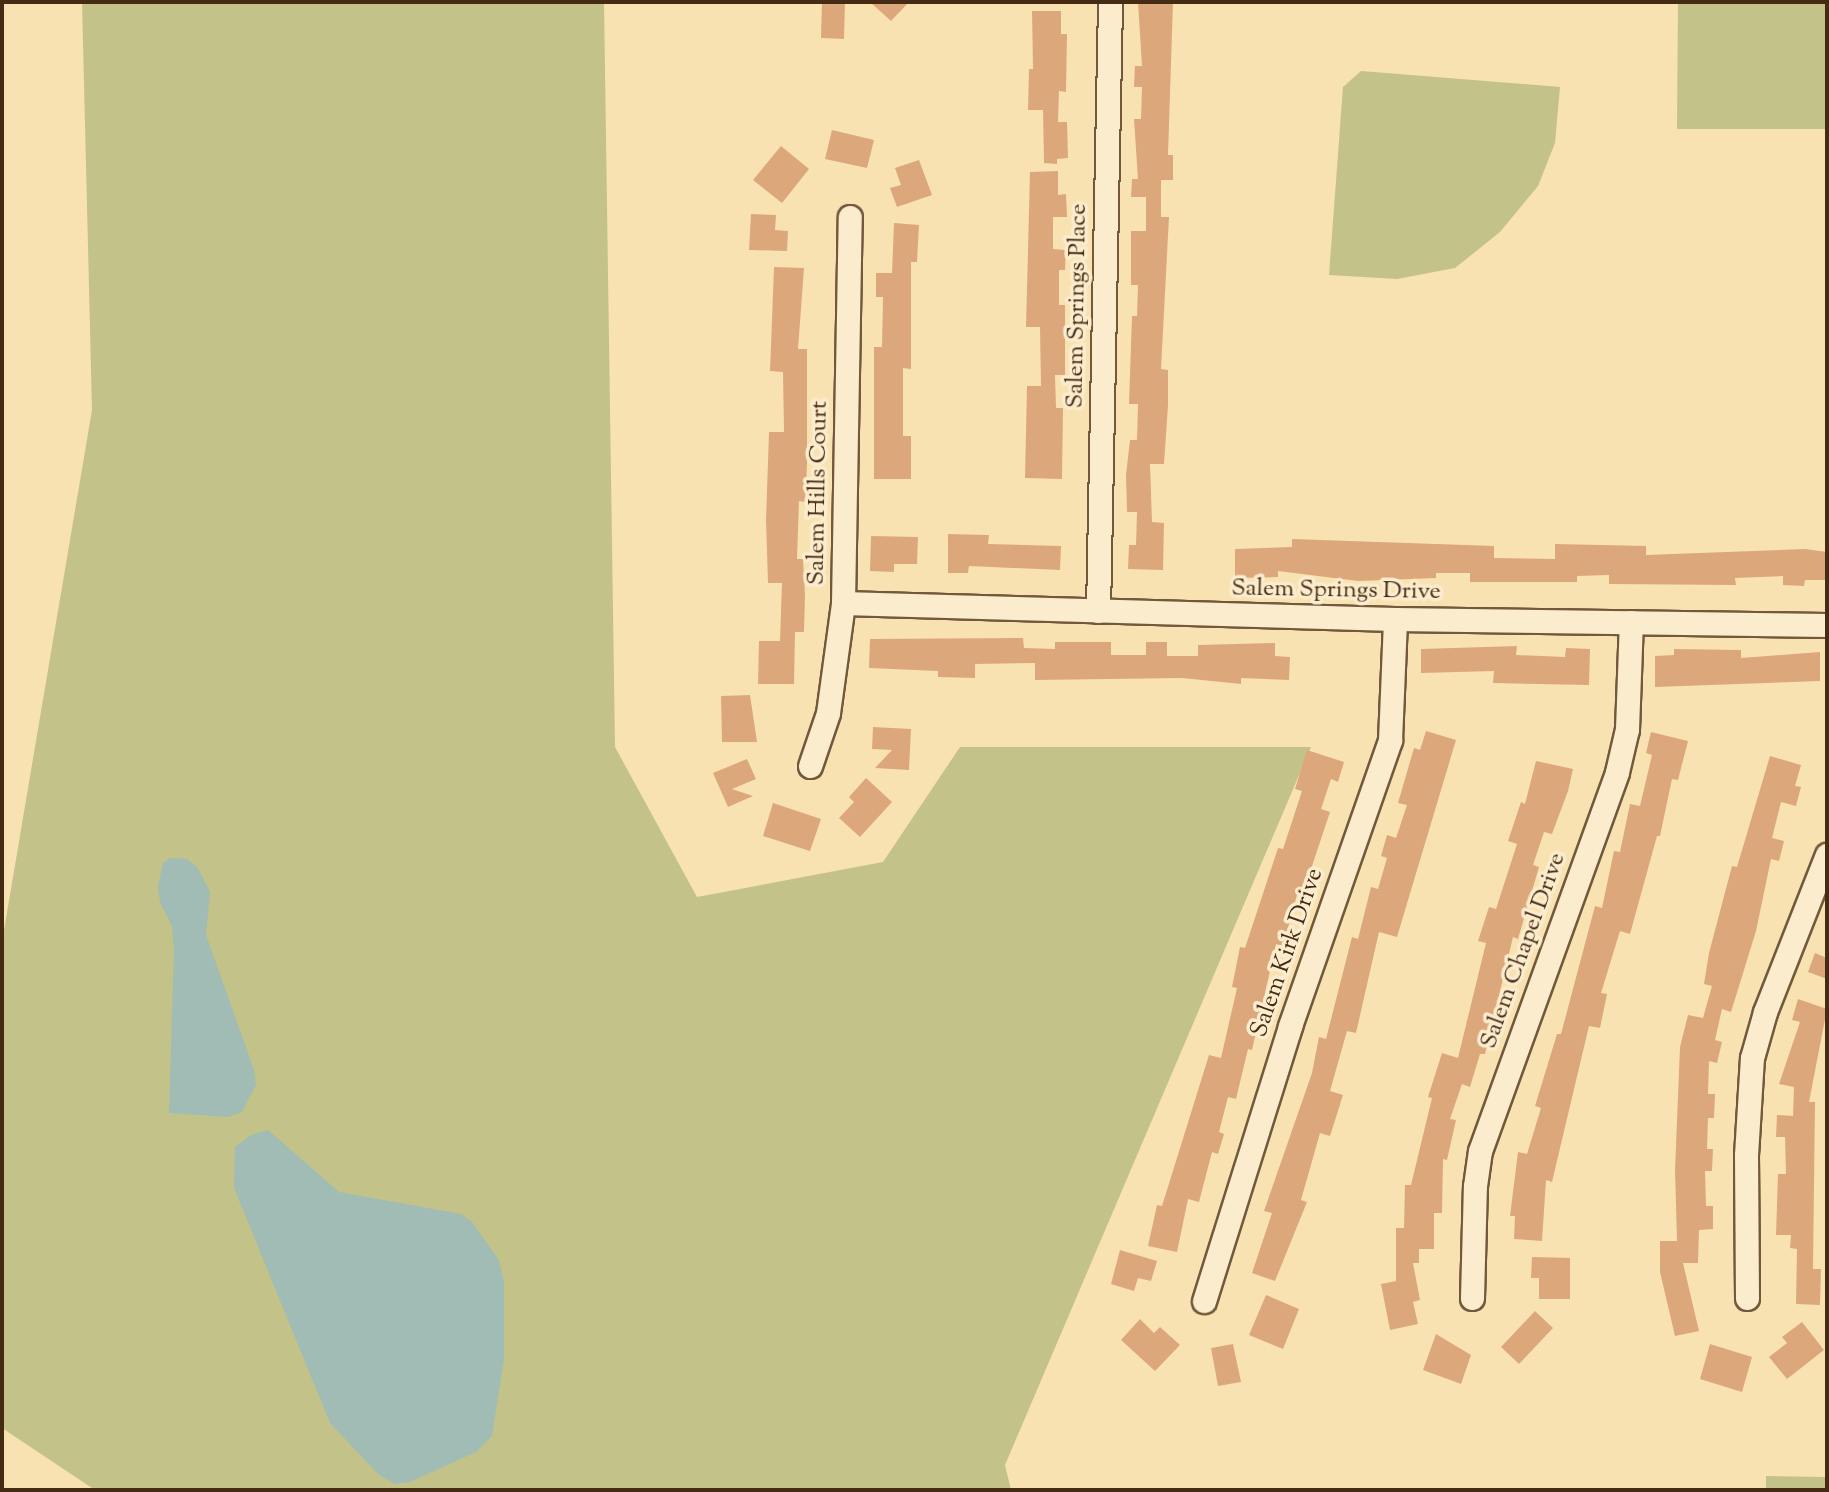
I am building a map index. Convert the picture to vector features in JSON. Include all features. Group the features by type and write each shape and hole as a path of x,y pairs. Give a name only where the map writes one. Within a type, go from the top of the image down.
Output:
{"street":[{"name":"Salem Springs Place","path":"1098,611 1110,2"},
{"name":"Salem Hills Court","path":"810,766 828,713 843,603 850,217"},
{"name":"Salem Springs Drive","path":"843,603 1395,619 1827,625"},
{"name":"Salem Kirk Drive","path":"1204,1301 1290,1026 1390,740 1395,619"},
{"name":"Salem Chapel Drive","path":"1472,1298 1475,1186 1480,1151 1617,772 1627,729 1631,622"},
{"path":"1747,1298 1746,1155 1752,1058 1765,1012 1827,855"}],"shaded area":[{"path":"82,2 604,2 615,747 697,897 883,862 960,747 1311,747 1005,1465 1011,1490 95,1490 2,1428 2,942 92,410"},
{"path":"1678,2 1827,2 1827,129 1677,129"},
{"path":"1361,71 1560,87 1555,143 1538,186 1500,232 1455,268 1397,279 1329,275 1343,87"},
{"path":"1766,1476 1827,1477 1827,1490 1766,1490"}],"water":[{"path":"170,858 187,859 198,868 210,892 206,935 254,1070 256,1085 242,1112 228,1117 169,1113 174,950 172,926 160,903 158,886 163,863"},
{"path":"268,1130 339,1192 461,1214 472,1222 499,1260 504,1282 504,1359 492,1436 476,1452 410,1482 395,1484 378,1474 330,1423 234,1188 235,1147 251,1135"}],"building":[{"path":"822,2 845,2 844,39 821,38"},
{"path":"870,2 909,2 891,21"},
{"path":"1138,2 1173,2 1168,155 1173,155 1173,180 1161,180 1161,217 1169,217 1161,369 1168,370 1168,405 1164,464 1150,464 1152,522 1164,523 1163,570 1128,569 1129,545 1136,545 1137,512 1127,512 1126,475 1130,440 1137,440 1138,404 1129,404 1132,316 1137,316 1138,285 1131,285 1131,231 1146,231 1146,197 1131,197 1132,179 1138,179 1134,119 1141,119 1142,87 1134,87 1135,66 1142,66"},
{"path":"1032,11 1061,11 1061,34 1067,34 1066,92 1059,91 1058,122 1067,122 1068,158 1057,159 1057,164 1044,163 1043,110 1028,110 1029,69 1033,69"},
{"path":"832,130 874,140 867,168 825,159"},
{"path":"781,146 809,169 782,203 753,180"},
{"path":"919,160 932,195 897,207 890,188 901,185 895,168"},
{"path":"1058,171 1058,195 1066,194 1067,217 1053,217 1053,249 1066,250 1065,270 1059,270 1059,305 1065,305 1065,375 1055,375 1056,408 1063,408 1062,479 1025,478 1027,386 1041,386 1040,327 1026,327 1030,172"},
{"path":"751,214 776,215 775,230 788,231 787,251 749,250"},
{"path":"894,223 919,225 917,262 911,262 911,369 903,368 903,436 911,436 911,479 874,479 874,347 882,347 883,297 876,297 876,273 892,273"},
{"path":"774,267 804,268 798,349 807,349 807,466 805,502 799,501 797,559 803,559 805,595 804,632 795,632 794,684 758,684 759,641 780,641 782,583 768,583 766,520 769,432 784,432 783,372 770,371"},
{"path":"948,534 989,535 988,544 1061,546 1060,570 969,566 968,573 948,573"},
{"path":"871,536 918,537 917,564 894,564 894,572 870,571"},
{"path":"1292,539 1494,546 1494,558 1555,559 1555,544 1646,546 1646,555 1805,549 1827,552 1827,580 1805,580 1804,586 1783,585 1783,576 1735,578 1736,585 1609,584 1609,575 1577,576 1577,582 1470,582 1470,573 1436,573 1436,578 1358,581 1278,571 1278,577 1235,578 1235,549 1292,547"},
{"path":"1023,638 1024,648 1055,649 1055,642 1111,642 1111,655 1146,655 1146,642 1167,642 1167,656 1198,656 1198,645 1275,643 1275,656 1290,657 1289,680 1241,678 1241,684 1182,678 1035,680 1035,663 975,664 975,678 938,677 938,671 869,668 870,639"},
{"path":"1517,646 1516,655 1565,657 1566,648 1590,649 1589,685 1493,683 1494,671 1421,673 1421,649"},
{"path":"1674,649 1741,650 1741,658 1820,652 1820,681 1655,687 1655,656 1674,655"},
{"path":"750,695 757,742 722,742 721,696"},
{"path":"873,727 911,729 909,770 875,768 892,750 872,749"},
{"path":"1426,731 1456,740 1397,937 1379,932 1356,1033 1347,1031 1330,1091 1343,1095 1330,1136 1320,1133 1301,1200 1307,1202 1275,1281 1252,1273 1272,1213 1264,1211 1312,1073 1319,1037 1326,1039 1352,937 1358,939 1371,887 1378,889 1387,858 1381,856 1387,835 1396,838 1407,805 1398,803 1414,748 1420,750"},
{"path":"1651,732 1688,741 1678,780 1672,779 1660,836 1657,836 1630,934 1620,931 1601,993 1607,994 1600,1028 1589,1026 1552,1182 1546,1180 1542,1241 1514,1239 1515,1216 1510,1216 1518,1152 1527,1154 1541,1108 1535,1106 1557,1034 1561,1034 1595,906 1602,908 1614,851 1620,852 1630,804 1640,806 1652,755 1646,753"},
{"path":"1307,750 1344,762 1338,782 1331,779 1321,809 1330,812 1303,893 1298,891 1283,946 1276,944 1252,1050 1248,1049 1236,1099 1228,1097 1219,1132 1224,1134 1218,1154 1212,1152 1199,1202 1188,1199 1177,1252 1148,1246 1157,1205 1162,1206 1209,1055 1221,1058 1237,988 1232,987 1240,947 1245,948 1278,848 1283,849 1302,791 1295,789"},
{"path":"1770,756 1801,765 1795,786 1801,787 1796,806 1781,802 1772,838 1784,841 1779,861 1771,859 1756,931 1731,1012 1722,1009 1715,1040 1722,1042 1717,1063 1709,1061 1708,1094 1715,1094 1714,1118 1708,1118 1707,1149 1713,1149 1712,1171 1705,1171 1706,1206 1713,1206 1713,1229 1699,1230 1698,1263 1683,1263 1699,1331 1675,1336 1660,1272 1660,1241 1677,1241 1675,1170 1680,1047 1688,1015 1703,1018 1712,986 1704,984 1709,953 1732,866 1737,867"},
{"path":"747,759 756,779 732,789 753,796 728,807 713,773"},
{"path":"1536,761 1573,769 1568,791 1552,834 1544,832 1533,865 1539,867 1518,939 1513,937 1485,1054 1480,1054 1470,1087 1462,1084 1450,1119 1456,1120 1447,1160 1443,1159 1442,1213 1434,1213 1434,1249 1419,1249 1419,1263 1413,1263 1420,1300 1413,1302 1418,1324 1390,1330 1381,1284 1396,1281 1396,1228 1404,1228 1405,1185 1411,1185 1432,1098 1428,1097 1442,1053 1458,1058 1486,943 1478,941 1489,907 1496,909 1517,844 1508,841 1521,802 1525,804"},
{"path":"866,778 892,802 860,837 839,818 854,802 849,797"},
{"path":"773,803 821,819 810,851 763,836"},
{"path":"1815,953 1827,958 1827,979 1808,972"},
{"path":"1798,999 1827,1009 1809,1102 1815,1102 1813,1269 1821,1269 1820,1305 1796,1304 1797,1249 1790,1248 1791,1235 1776,1235 1778,1174 1786,1174 1785,1137 1776,1137 1777,1115 1793,1116 1794,1087 1779,1084 1800,1022 1792,1020"},
{"path":"1120,1250 1157,1261 1151,1281 1138,1278 1134,1291 1111,1284"},
{"path":"1532,1257 1570,1258 1570,1299 1539,1299 1539,1278 1531,1278"},
{"path":"1266,1295 1299,1309 1283,1349 1249,1335"},
{"path":"1535,1311 1553,1328 1519,1364 1501,1347"},
{"path":"1140,1319 1154,1333 1160,1327 1180,1345 1155,1371 1121,1340"},
{"path":"1802,1322 1824,1350 1787,1379 1769,1357 1787,1343 1782,1337"},
{"path":"1436,1334 1471,1355 1461,1384 1423,1370"},
{"path":"1233,1344 1241,1382 1218,1386 1211,1348"},
{"path":"1710,1344 1752,1357 1742,1392 1700,1379"}]}
